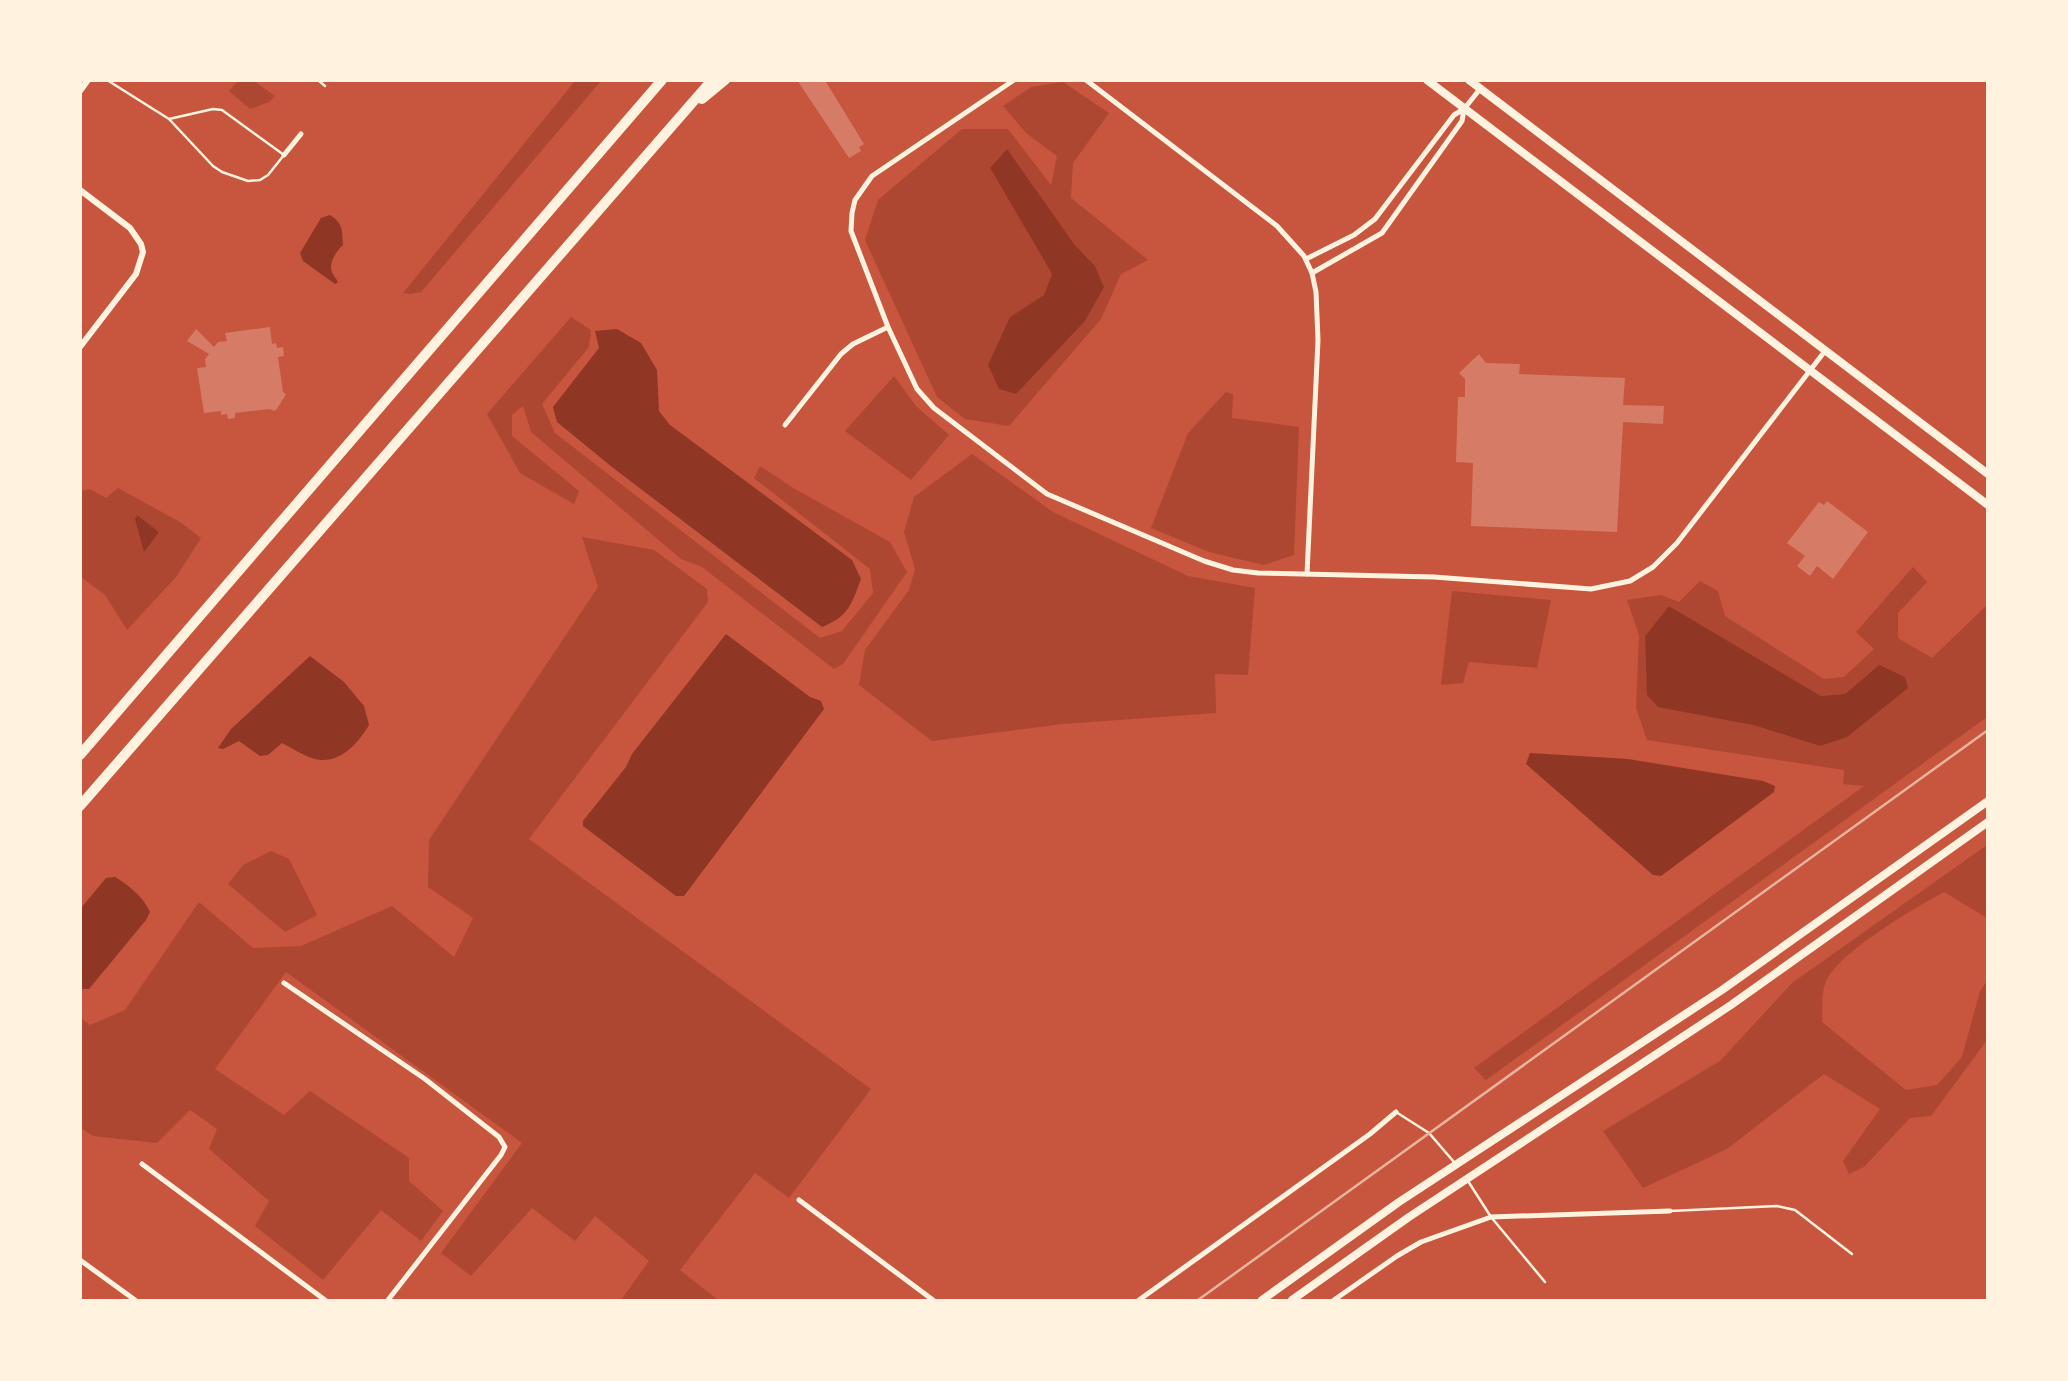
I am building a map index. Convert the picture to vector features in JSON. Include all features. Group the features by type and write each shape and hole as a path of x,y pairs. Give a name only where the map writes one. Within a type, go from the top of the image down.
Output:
{"highway":[{"path":"80,806 712,80"},
{"path":"682,115 725,80"},
{"path":"80,755 660,82"}],"main road":[{"path":"1427,80 1987,505"},
{"path":"1469,80 1987,474"},
{"path":"1262,1300 1352,1235 1722,990 1987,801"},
{"path":"1292,1300 1409,1217 1731,1005 1987,822"}],"street":[{"path":"80,91 88,80"},
{"path":"1014,80 872,176 855,200 851,231 888,327 917,389 928,402 1047,494 1219,566 1258,573 1443,577 1575,589 1604,588 1630,581 1653,567 1677,543 1825,351"},
{"path":"1086,80 1272,221 1306,259 1316,292 1318,340 1307,574"},
{"path":"1306,259 1354,235 1375,219 1454,115 1464,109 1480,89"},
{"path":"1312,273 1382,233 1462,121 1464,109"},
{"path":"285,155 301,134"},
{"path":"80,190 130,228 143,252 136,274 80,347"},
{"path":"785,425 841,354 853,344 888,327"},
{"path":"284,982 425,1079 499,1137 505,1147 388,1300"},
{"path":"1722,990 1731,1005"},
{"path":"1139,1300 1370,1134 1396,1112"},
{"path":"142,1164 324,1300"},
{"path":"799,1200 933,1300"},
{"path":"1334,1300 1421,1242 1491,1217 1670,1211"},
{"path":"80,1260 135,1300"}],"lane":[{"path":"107,80 169,119 213,166 222,172 248,181 260,180 268,175 285,155 222,110 213,109 169,119"},
{"path":"318,80 325,86"},
{"path":"1396,1112 1429,1133 1467,1179 1491,1217 1545,1282"},
{"path":"1670,1211 1777,1206 1795,1210 1852,1254"}],"shaded area":[{"path":"239,80 254,81 275,96 269,102 250,109 229,91"},
{"path":"575,81 601,81 421,292 403,293"},
{"path":"1063,82 1109,113 1073,163 1071,198 1148,260 1121,274 1101,319 1009,426 965,419 937,397 865,240 878,200 962,129 1008,129 1051,185 1057,156 1026,133 1003,106 1031,87","holes":["990,168 1095,266 1085,321 1016,393 999,389 1010,317 1044,295 1052,274"]},
{"path":"1007,149 1074,244 1095,266 1104,287 1085,321 1016,394 999,389 988,365 1010,317 1044,295 1052,274 990,168"},
{"path":"330,215 340,224 343,245 331,265 338,282 335,284 303,261 300,253 321,218"},
{"path":"571,317 591,330 589,347 542,404 555,433 820,638 842,631 873,593 870,569 754,478 760,466 795,489 890,542 907,572 843,664 834,669 702,567 681,559 531,432 523,406 512,415 512,436 579,491 574,504 520,473 487,414"},
{"path":"617,329 641,343 657,370 659,411 670,425 852,560 861,579 848,609 838,619 822,627 557,422 553,407 599,348 595,331"},
{"path":"894,376 916,406 949,435 911,480 845,431"},
{"path":"1226,392 1233,394 1232,418 1299,427 1294,555 1264,565 1209,552 1151,528 1188,433"},
{"path":"972,454 1053,512 1188,576 1255,588 1248,675 1215,674 1216,713 1063,724 932,741 859,685 865,650 909,590 915,569 904,532 914,497"},
{"path":"118,488 180,522 201,538 176,577 127,630 105,595 81,577 80,491 90,489 106,498","holes":["137,516 159,532 144,552"]},
{"path":"137,515 159,532 144,552 135,519"},
{"path":"582,537 654,550 707,589 708,602 529,839 871,1089 789,1198 755,1173 680,1270 718,1300 621,1300 649,1261 595,1216 575,1241 532,1208 471,1276 441,1253 522,1143 286,972 215,1069 284,1115 310,1091 409,1158 409,1181 443,1211 421,1241 381,1210 323,1280 255,1226 269,1201 209,1149 217,1129 190,1110 157,1143 93,1136 81,1128 81,1018 90,1025 125,1010 199,902 253,948 301,946 392,906 454,957 473,918 428,887 429,840 598,587"},
{"path":"1913,567 1927,582 1898,613 1898,638 1932,658 1987,605 1987,717 1486,1080 1474,1068 1864,786 1843,784 1844,770 1647,740 1636,708 1639,635 1627,600 1661,595 1679,602 1700,581 1718,591 1725,616 1824,679 1844,677 1874,649 1856,632","holes":["1669,606 1821,696 1845,694 1879,665 1820,746 1753,725 1645,636"]},
{"path":"1452,591 1551,600 1537,668 1469,662 1463,683 1441,685"},
{"path":"1669,606 1821,696 1845,694 1879,665 1905,677 1908,688 1847,737 1820,746 1753,725 1658,707 1647,695 1645,636"},
{"path":"726,634 810,697 821,701 824,709 684,896 676,896 583,826 583,821"},
{"path":"310,656 344,682 364,706 369,725 353,746 338,757 321,760 304,755 282,743 268,755 260,756 239,741 223,749 218,748 231,729"},
{"path":"1530,753 1628,759 1763,781 1775,786 1774,792 1661,876 1653,875 1526,764"},
{"path":"1987,845 1987,918 1944,892 1860,946 1832,972 1824,988 1822,1022 1906,1090 1937,1085 1962,1057 1980,991 1987,981 1987,1040 1931,1116 1910,1118 1864,1167 1849,1174 1843,1161 1880,1109 1824,1074 1727,1149 1643,1188 1603,1131 1720,1061 1792,983"},
{"path":"271,851 289,859 317,915 285,932 228,884 243,865"},
{"path":"115,877 144,901 150,912 89,989 81,989 81,908 106,878"}],"building":[{"path":"797,80 826,82 864,144 859,147 861,151 849,158"},
{"path":"270,327 272,344 276,343 277,348 283,347 284,356 278,357 283,392 286,394 277,409 235,413 235,418 228,419 227,414 221,415 221,411 204,413 197,368 206,367 205,359 209,354 187,341 196,329 214,347 218,342 227,341 225,333"},
{"path":"1479,354 1486,363 1520,364 1519,374 1625,378 1623,405 1664,406 1663,424 1623,422 1617,532 1471,526 1473,463 1456,462 1458,397 1465,397 1465,379 1459,373"},
{"path":"1827,501 1868,532 1833,579 1817,566 1810,576 1797,566 1805,556 1787,543 1819,502 1824,505"}],"railway":[{"path":"1198,1300 1988,730"}]}
